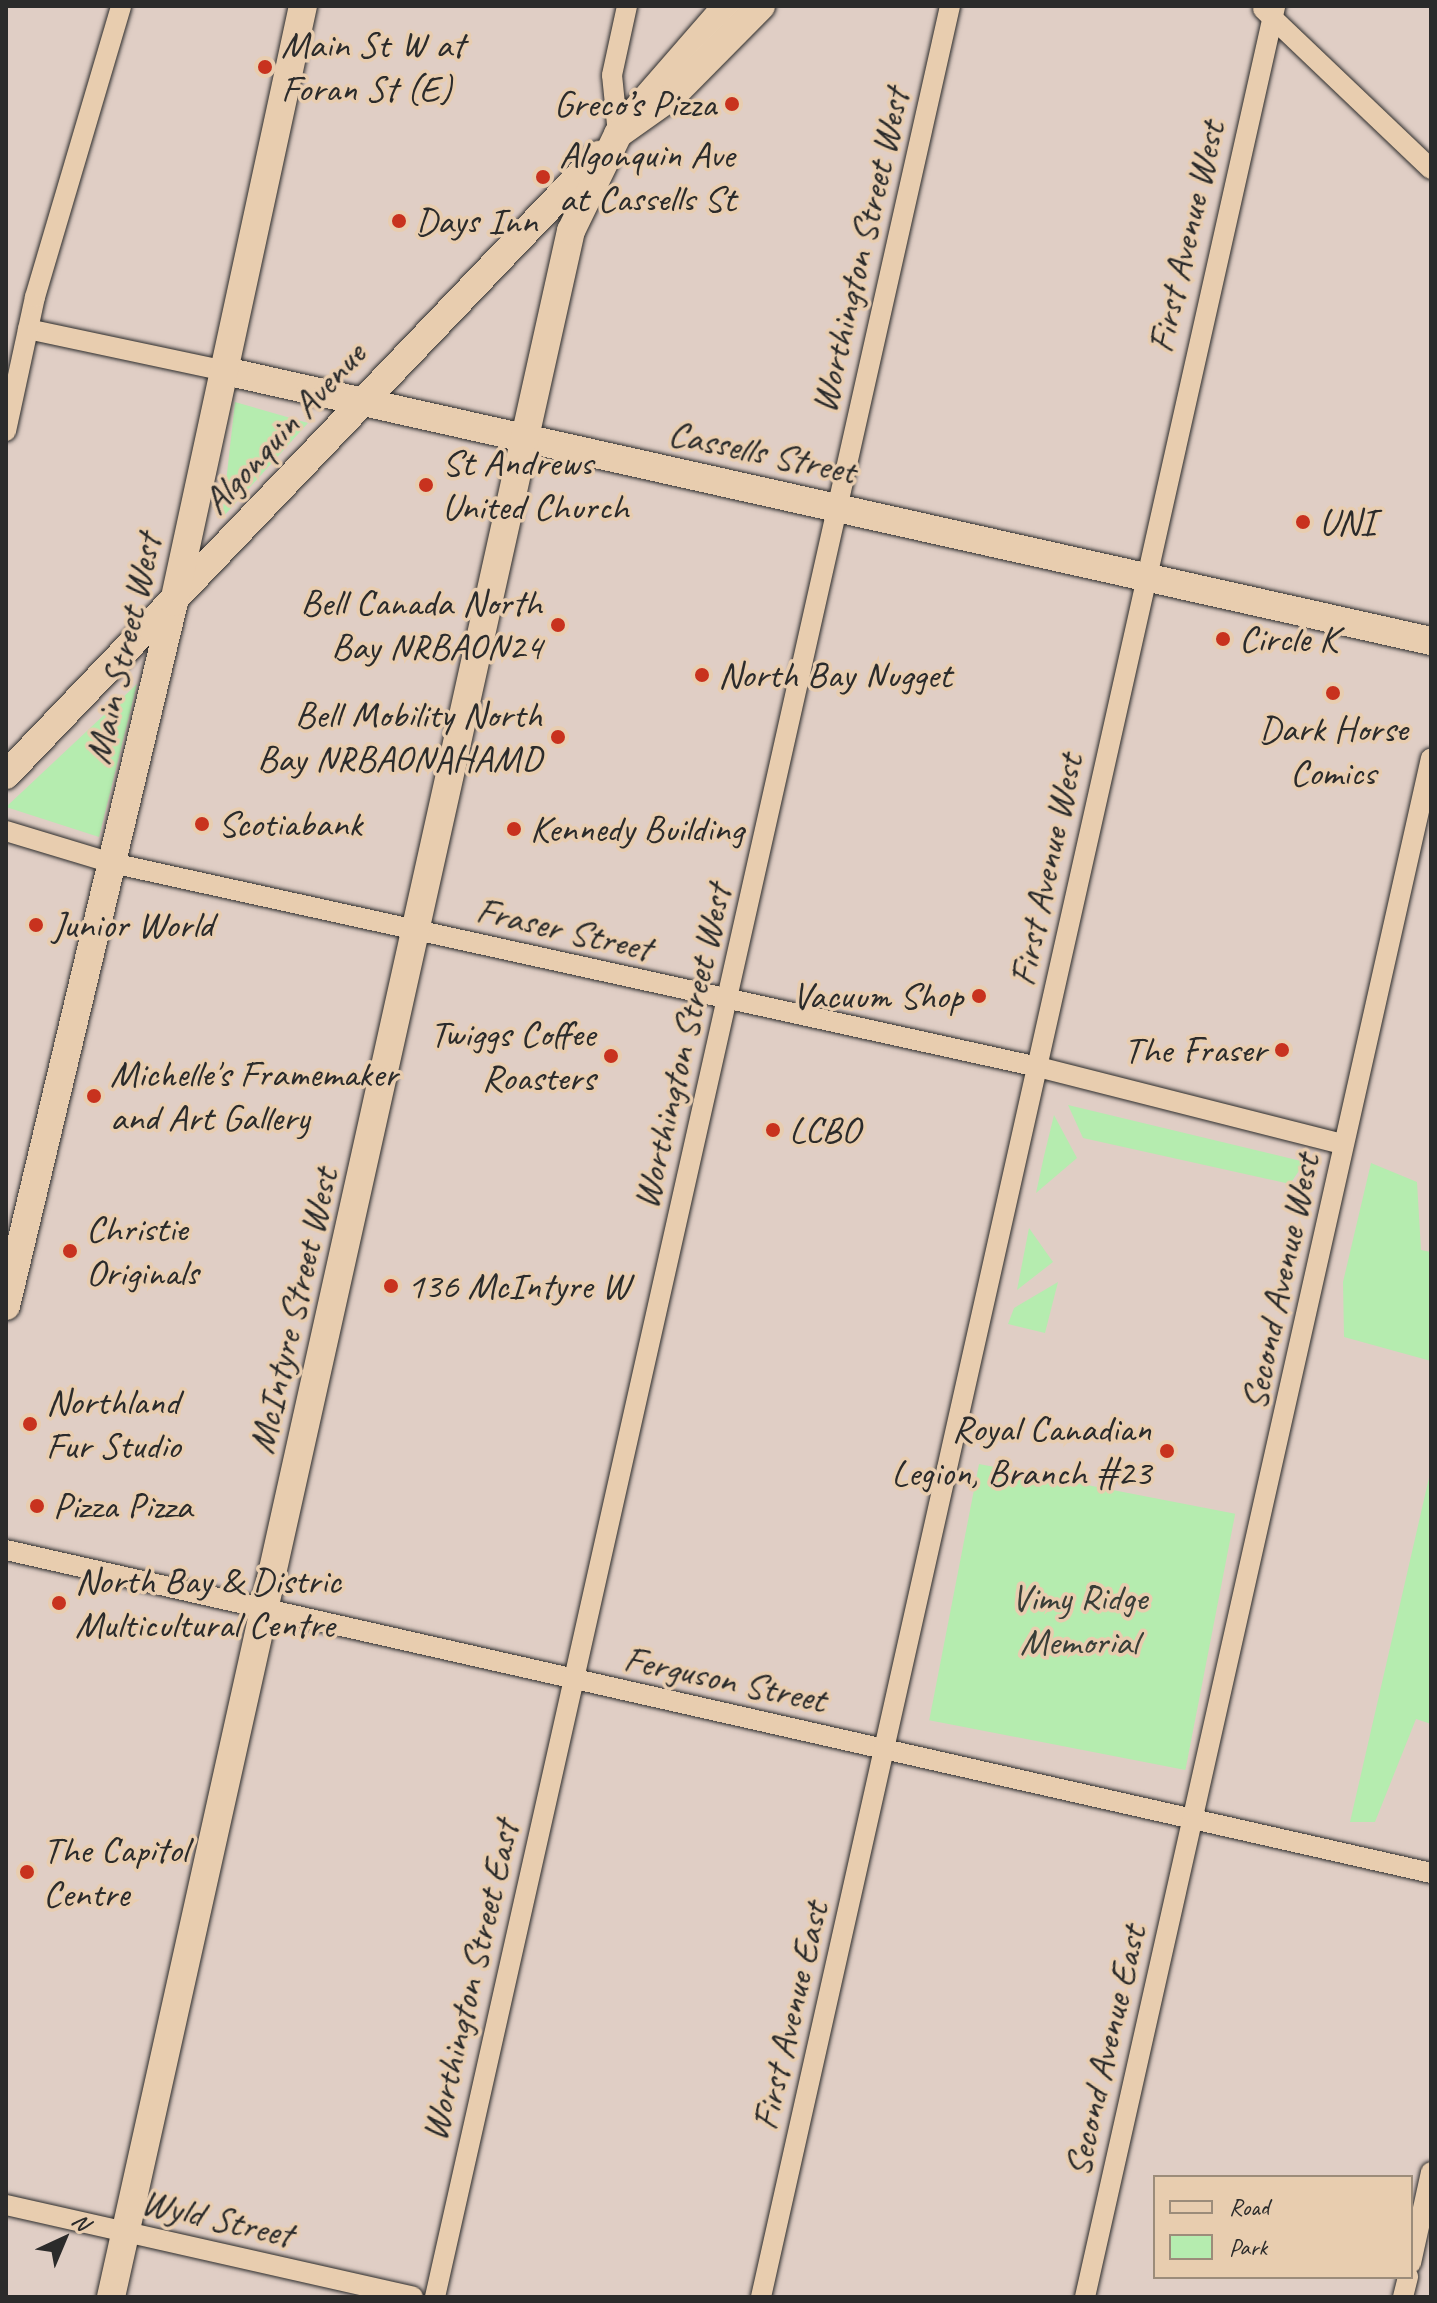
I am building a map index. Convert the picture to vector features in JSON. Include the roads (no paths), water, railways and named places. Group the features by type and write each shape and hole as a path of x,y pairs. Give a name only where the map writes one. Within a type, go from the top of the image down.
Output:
{"main road":[{"name":"Main Street West","path":"6,1306 174,602 303,6"},
{"name":"Algonquin Avenue","path":"6,775 618,134 727,6"},
{"name":"Algonquin Avenue","path":"618,134 673,95 761,6"},
{"name":"McIntyre Street West","path":"111,2297 528,439 571,231 618,134"},
{"name":"Cassells Street","path":"225,371 1145,574 1431,641"}],"street":[{"path":"6,431 28,329 121,6"},
{"path":"618,134 612,75 627,6"},
{"name":"Worthington Street West","path":"572,1680 950,6"},
{"path":"1268,9 1431,169"},
{"name":"First Avenue West","path":"885,1749 1038,1067 1268,9"},
{"name":"Cassells Street","path":"28,329 225,371"},
{"name":"Second Avenue West","path":"1192,1819 1431,758"},
{"name":"Fraser Street","path":"6,831 112,863 1038,1067 1343,1144"},
{"name":"Ferguson Street","path":"6,1550 1431,1873"},
{"name":"Worthington Street East","path":"435,2297 572,1680"},
{"name":"First Avenue East","path":"761,2297 885,1749"},
{"name":"Second Avenue East","path":"1085,2297 1192,1819"},
{"path":"1413,2254 1431,2172"},
{"name":"Wyld Street","path":"6,2205 413,2297"}],"place":[{"name":"Main St W at Foran St (E)","path":"265,67"},
{"name":"Greco’s Pizza","path":"732,104"},
{"name":"Algonquin Ave at Cassells St","path":"543,177"},
{"name":"Days Inn","path":"399,221"},
{"name":"St Andrews United Church","path":"426,485"},
{"name":"UNI","path":"1303,522"},
{"name":"Bell Canada North Bay NRBAON24","path":"558,625"},
{"name":"Circle K","path":"1223,639"},
{"name":"North Bay Nugget","path":"702,675"},
{"name":"Dark Horse Comics","path":"1333,693"},
{"name":"Bell Mobility North Bay NRBAONAHAMD","path":"558,737"},
{"name":"Scotiabank","path":"202,824"},
{"name":"Kennedy Building","path":"514,829"},
{"name":"Junior World","path":"36,925"},
{"name":"Vacuum Shop","path":"979,996"},
{"name":"The Fraser","path":"1282,1050"},
{"name":"Twiggs Coffee Roasters","path":"611,1056"},
{"name":"Michelle's Framemaker and Art Gallery","path":"94,1096"},
{"name":"LCBO","path":"773,1130"},
{"name":"Christie Originals","path":"70,1251"},
{"name":"136 McIntyre W","path":"391,1286"},
{"name":"Northland Fur Studio","path":"30,1424"},
{"name":"Royal Canadian Legion, Branch #23","path":"1167,1451"},
{"name":"Pizza Pizza","path":"37,1506"},
{"name":"North Bay & Distric Multicultural Centre","path":"59,1603"},
{"name":"The Capitol Centre","path":"27,1872"}],"park label":[{"name":"Vimy Ridge Memorial","path":"1079,1620"}]}
